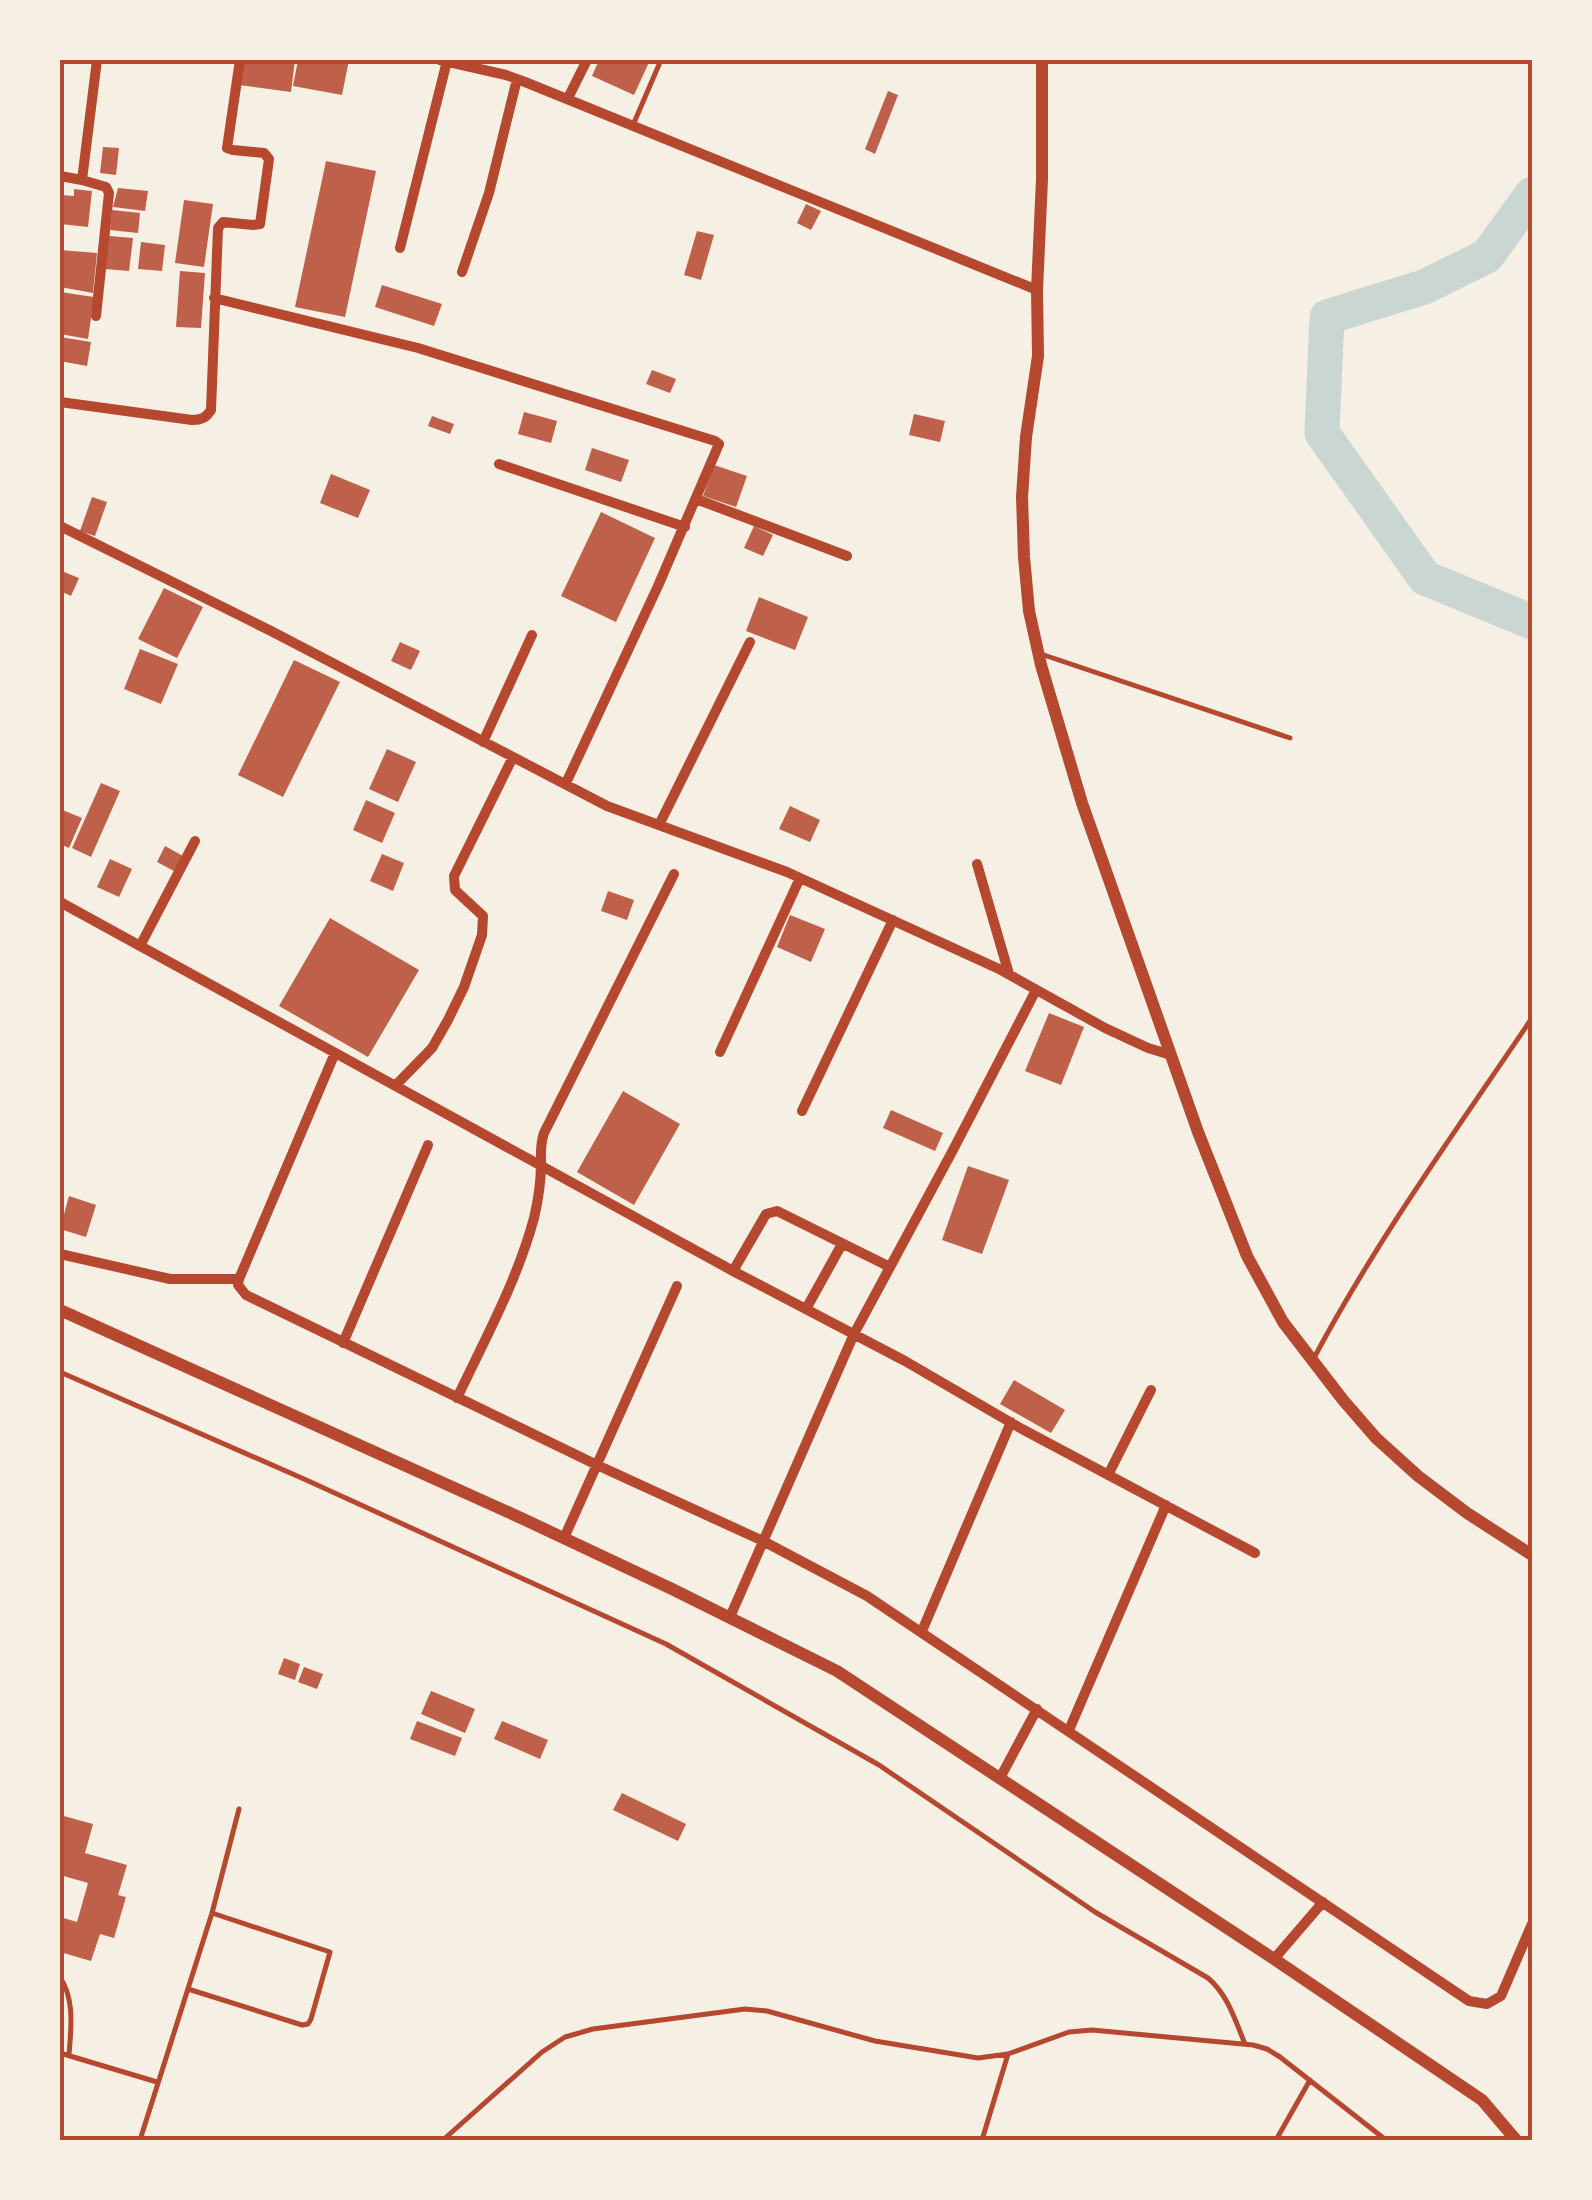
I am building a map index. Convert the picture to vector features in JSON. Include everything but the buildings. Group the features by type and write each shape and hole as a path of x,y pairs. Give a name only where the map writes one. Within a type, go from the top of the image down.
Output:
{"street":[{"path":"82,180 98,60"},
{"path":"60,402 192,420 201,420 211,410 218,228 223,222 260,224 269,159 264,153 227,148 240,60"},
{"path":"568,98 587,60"},
{"path":"1042,60 1038,356 1026,436 1024,557 1038,653 1082,802 1198,1132 1247,1256 1283,1322 1376,1438 1418,1476 1532,1556"},
{"path":"400,248 444,61 517,79 568,98 1036,290"},
{"path":"462,272 489,193 517,79"},
{"path":"60,176 106,187 109,193 96,316"},
{"path":"214,298 418,348 718,444 566,783"},
{"path":"500,464 684,527"},
{"path":"696,499 848,556"},
{"path":"60,526 272,631 607,806 800,878 1009,974 1105,1028 1171,1054"},
{"path":"483,742 532,635"},
{"path":"659,825 750,642"},
{"path":"395,1086 432,1048 464,987 484,923 479,912 455,890 454,876 513,757"},
{"path":"140,946 194,841"},
{"path":"978,864 1009,974"},
{"path":"457,1398 526,1244 535,1212 544,1133 674,874"},
{"path":"720,1052 800,878"},
{"path":"60,902 1255,1552"},
{"path":"802,1111 893,920"},
{"path":"730,1617 854,1334 1036,990"},
{"path":"335,1053 239,1279 238,1285 246,1295 763,1541 867,1596 1477,2004 1487,2004 1501,1996 1532,1924"},
{"path":"344,1343 428,1144"},
{"path":"733,1271 766,1214 772,1212 890,1268"},
{"path":"806,1309 842,1244"},
{"path":"60,1254 170,1278 239,1279"},
{"path":"564,1538 677,1286"},
{"path":"60,1310 564,1538 837,1671 1274,1958 1482,2100 1516,2140"},
{"path":"1108,1474 1150,1390"},
{"path":"922,1631 1011,1422"},
{"path":"1069,1730 1166,1505"},
{"path":"1000,1778 1037,1709"},
{"path":"1274,1958 1323,1902"}],"lane":[{"path":"633,125 661,60"},
{"path":"1038,653 1290,738"},
{"path":"1313,1360 1346,1298 1411,1196 1532,1018"},
{"path":"60,1372 666,1644 808,1723 880,1765 1094,1912 1208,1978 1228,2001 1245,2044"},
{"path":"140,2140 240,1809"},
{"path":"188,1989 302,2025 312,2020 330,1952 212,1912"},
{"path":"60,1977 70,2002 69,2056"},
{"path":"443,2140 542,2052 566,2036 593,2029 745,2010 767,2011 875,2041 978,2058 1008,2054 1069,2032 1092,2030 1245,2044 1267,2049 1386,2140"},
{"path":"60,2052 157,2082"},
{"path":"982,2140 1008,2054"},
{"path":"1276,2140 1310,2080"}],"waterway":[{"path":"1532,194 1487,256 1424,287 1327,317 1322,433 1425,578 1532,622"}]}
